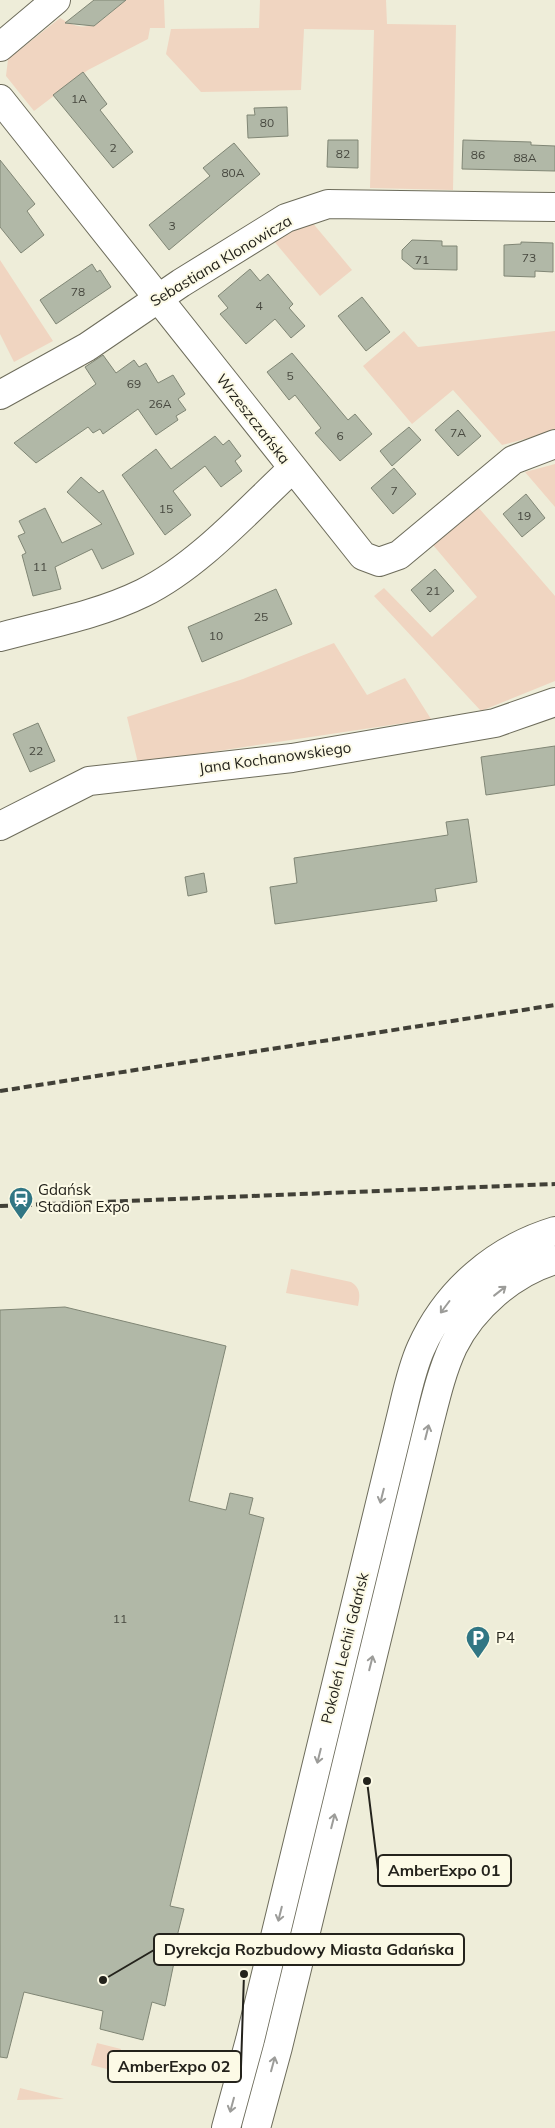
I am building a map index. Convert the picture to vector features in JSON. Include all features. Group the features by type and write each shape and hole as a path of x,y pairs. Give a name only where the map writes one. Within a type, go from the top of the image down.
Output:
{"street":[{"path":"0,47 56,0"},
{"name":"Wrzeszczańska","path":"0,99 363,556 379,562 399,555 513,460 555,444"},
{"name":"Sebastiana Klonowicza","path":"0,395 87,347 159,298 286,218 328,204 555,207"},
{"path":"0,637 96,612 142,593 167,579 194,560 292,469"},
{"name":"Jana Kochanowskiego","path":"0,826 89,781 292,758 495,723 555,702"},
{"name":"Pokoleń Lechii Gdańsk","path":"226,2128 410,1383 421,1347 435,1320 448,1302 491,1262 514,1247 555,1231"},
{"name":"Pokoleń Lechii Gdańsk","path":"256,2128 438,1392 453,1347 464,1329 493,1296 518,1277 555,1260"},
{"path":"410,1383 438,1392"},
{"path":"294,1855 323,1861"}],"shaded area":[{"path":"126,0 164,0 165,28 150,28 148,39 88,70 34,111 6,76 8,59 60,18 80,26 96,24"},
{"path":"260,0 386,0 387,24 456,25 453,190 370,188 374,30 304,29 301,90 201,92 166,54 171,29 259,28"},
{"path":"311,221 352,270 320,296 273,240 295,225"},
{"path":"0,260 53,341 14,362 0,334"},
{"path":"404,331 418,347 555,331 555,431 502,445 453,390 412,424 363,366"},
{"path":"555,464 555,507 525,472"},
{"path":"478,507 555,596 555,681 481,711 374,596 384,588 432,637 477,597 433,545"},
{"path":"334,643 367,695 405,678 431,719 138,763 127,717 243,679"},
{"path":"291,1269 351,1282 357,1287 359,1292 358,1306 286,1293"},
{"path":"97,2043 121,2049 115,2071 91,2065"},
{"path":"20,2088 64,2099 17,2100"}],"building":[{"path":"94,0 126,0 94,26 65,23"},
{"path":"83,72 107,104 100,110 133,152 113,168 53,95"},
{"path":"287,107 288,136 248,138 247,115 255,115 254,108"},
{"path":"328,140 358,140 358,168 327,167"},
{"path":"463,140 531,142 531,145 555,146 555,171 462,169"},
{"path":"234,143 260,174 169,250 149,225 210,176 203,168"},
{"path":"0,160 35,204 27,211 44,235 21,253 0,227"},
{"path":"412,240 442,241 442,246 457,246 457,270 414,269 402,259 402,250"},
{"path":"521,242 553,243 553,272 535,271 535,277 504,276 504,245 521,244"},
{"path":"92,264 97,272 100,270 111,287 56,324 40,300"},
{"path":"250,269 260,281 268,274 293,304 289,308 305,326 291,338 275,319 246,344 220,314 228,308 218,296"},
{"path":"362,297 390,332 366,351 338,316"},
{"path":"292,353 348,420 355,414 372,434 340,461 315,433 321,428 295,395 289,400 267,372"},
{"path":"103,355 116,373 134,360 139,367 146,363 158,383 173,375 185,394 178,399 186,410 176,416 178,420 156,435 138,409 103,434 100,429 93,433 88,427 36,463 14,443 96,384 85,367"},
{"path":"458,410 481,436 458,456 435,430"},
{"path":"409,427 421,440 392,466 380,451"},
{"path":"215,436 223,445 229,440 241,456 235,461 242,471 221,487 205,466 173,491 191,515 165,535 122,475 156,449 171,469"},
{"path":"394,468 416,494 393,514 371,488"},
{"path":"81,477 99,493 103,490 134,554 102,569 92,549 55,567 61,589 33,596 22,555 26,553 18,536 25,533 19,521 45,508 62,543 102,524 67,492"},
{"path":"526,494 545,518 522,537 503,514"},
{"path":"435,569 454,591 430,612 411,590"},
{"path":"276,589 292,624 202,662 188,627"},
{"path":"38,723 55,761 30,772 13,734"},
{"path":"555,746 555,785 486,795 481,757"},
{"path":"468,819 477,882 435,889 437,901 275,924 270,887 297,883 294,858 448,835 446,822"},
{"path":"204,873 207,892 188,896 185,877"},
{"path":"65,1307 226,1346 189,1501 226,1510 230,1493 253,1498 249,1514 264,1518 170,1906 184,1909 173,1952 176,1953 165,2006 152,2002 143,2040 100,2029 103,2011 24,1992 7,2058 0,2057 0,1310"}],"railway":[{"path":"0,1091 555,1005"},
{"path":"0,1206 555,1184"}],"place":[{"name":"Gdańsk Stadion Expo","path":"21,1220"},
{"name":"P4","path":"478,1659"},
{"name":"AmberExpo 01","path":"367,1781"},
{"name":"AmberExpo 02","path":"244,1974"},
{"name":"Dyrekcja Rozbudowy Miasta Gdańska","path":"103,1980"}]}
